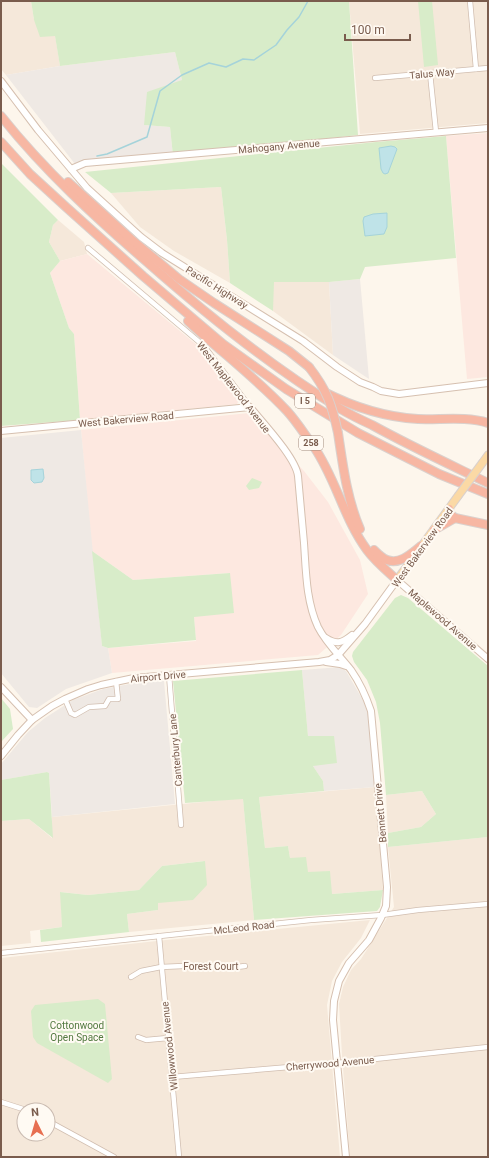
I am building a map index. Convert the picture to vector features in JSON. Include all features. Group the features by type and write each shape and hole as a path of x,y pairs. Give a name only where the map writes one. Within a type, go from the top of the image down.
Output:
{"highway":[{"name":"I 5","path":"1,116 76,198 191,300 234,335 339,408 488,483"},
{"name":"I 5","path":"1,142 30,174 66,207 143,276 223,344 286,389 358,433 439,474 488,494"},
{"path":"28,147 131,239 179,279 289,351 309,367 326,391 333,410 345,478 351,505 357,520 363,534 397,580"},
{"name":"258","path":"143,276 172,306 269,394 296,421 326,466 353,525 367,550 397,580"},
{"path":"284,371 344,402 380,414 412,418 475,420 488,423"},
{"path":"450,509 450,514 455,518 488,525"},
{"path":"434,530 455,518"},
{"path":"374,550 382,558 388,561 395,561 405,558 421,546"}],"main road":[{"name":"West Bakerview Road","path":"397,580 488,455"}],"street":[{"path":"470,1 476,69"},
{"name":"Talus Way","path":"376,78 488,68"},
{"path":"430,73 436,132"},
{"name":"Pacific Highway","path":"1,81 38,130 87,188 141,236 162,253 303,341 337,367 360,382 381,391 399,394 488,383"},
{"name":"Mahogany Avenue","path":"71,169 84,163 488,128"},
{"name":"West Maplewood Avenue","path":"88,248 204,346 289,456 297,472"},
{"name":"West Bakerview Road","path":"1,431 250,407"},
{"name":"Bennett Drive","path":"297,472 309,598 317,625 322,635 349,668 362,688 371,711 387,887 386,906 382,915 369,940 349,963 339,981 334,1001 333,1020 346,1157"},
{"name":"West Bakerview Road","path":"338,655 365,624 397,580"},
{"name":"Maplewood Avenue","path":"397,580 488,659"},
{"path":"322,635 334,642 343,642 365,624"},
{"name":"Airport Drive","path":"1,756 32,720 52,706 88,689 116,681 319,662 330,660 338,655"},
{"path":"319,662 340,664 349,668"},
{"name":"Canterbury Lane","path":"169,675 181,826"},
{"path":"66,699 71,714 75,715 89,707 104,706 109,699 118,699 116,681"},
{"path":"1,687 32,720"},
{"name":"McLeod Road","path":"1,952 311,920 382,915 418,910 488,904"},
{"name":"Willowwood Avenue","path":"159,936 179,1157"},
{"name":"Forest Court","path":"131,977 141,971 161,967 206,965 229,968 245,966"},
{"path":"138,1037 146,1040 168,1038"},
{"name":"Cherrywood Avenue","path":"172,1077 337,1063 488,1047"},
{"path":"1,1102 16,1107"},
{"path":"56,1125 114,1157"}],"shaded area":[{"path":"1,1 31,1 34,20 55,35 60,66 6,75 1,69"},
{"path":"349,1 488,1 488,123 360,134"},
{"path":"175,52 182,80 144,125 170,127 173,156 75,164 6,75 60,66"},
{"path":"488,133 488,377 467,379 446,136"},
{"path":"221,187 230,283 174,251 140,227 111,193"},
{"path":"58,220 84,242 87,254 60,261 49,242 53,225"},
{"path":"87,254 206,354 239,400 237,404 80,420 74,334 69,328 50,273 60,261"},
{"path":"360,279 369,379 333,355 329,282"},
{"path":"273,282 329,282 333,355 273,311"},
{"path":"249,413 304,471 328,502 360,560 368,594 341,635 318,655 112,673 108,648 196,641 194,617 229,573 133,580 92,551 81,430"},
{"path":"81,430 102,646 108,648 112,673 66,689 37,708 29,707 1,673 1,438"},
{"path":"341,667 346,671 364,702 368,714 375,787 324,791 323,781 313,766 333,736 308,737 302,670"},
{"path":"164,681 175,804 52,817 49,773 47,772 1,780 1,764 28,732 45,718 73,700 103,689 135,683"},
{"path":"375,787 383,890 332,894 290,858 288,846 265,848 259,797"},
{"path":"422,791 436,814 421,827 388,833 386,795"},
{"path":"243,798 254,920 129,932 127,914 158,910 158,903 204,861 162,866 139,890 88,895 61,892 62,927 30,931 31,943 1,946 1,821 29,819 52,838 52,817"},
{"path":"488,837 488,1157 350,1157 339,1004 343,987 351,970 361,959 394,907 388,847"},
{"path":"370,920 361,938 342,962 332,981 327,1005 340,1157 1,1157 1,958"}],"green space":[{"path":"31,1 349,1 358,135 173,156 170,127 144,125 147,92 182,80 175,52 60,66 55,36 40,37 34,20"},
{"path":"418,1 432,1 438,65 424,67"},
{"path":"446,136 456,258 365,267 360,279 329,282 274,282 273,311 230,283 221,187 111,193 85,172 376,142"},
{"path":"1,163 58,220 53,225 49,242 60,261 50,273 69,328 74,334 80,420 1,426"},
{"path":"252,478 262,482 259,488 249,490 246,486"},
{"path":"92,551 133,580 230,573 234,613 194,617 196,640 108,648 102,646"},
{"path":"401,595 408,598 488,666 488,837 388,847 388,833 421,827 436,814 422,791 386,795 380,723 376,702 367,680 354,662 352,656 353,652 395,598"},
{"path":"302,670 308,736 334,736 337,763 313,766 323,781 324,791 259,797 265,848 288,846 290,858 306,857 308,872 330,871 332,894 383,890 380,907 377,911 254,920 243,799 185,803 173,681"},
{"path":"1,698 10,709 13,729 1,742"},
{"path":"47,772 49,773 53,838 29,819 1,821 1,780"},
{"path":"205,861 207,885 193,900 158,903 158,910 127,914 129,932 41,942 40,930 62,927 60,892 88,895 139,890 162,866"},
{"name":"Cottonwood Open Space","path":"98,999 105,1004 112,1079 108,1083 37,1043 33,1037 31,1011 35,1005"}],"water":[{"path":"391,146 397,149 388,173 385,174 381,169 379,148"},
{"path":"387,213 387,227 384,234 365,236 363,221 364,217 373,214"},
{"path":"43,469 44,478 42,482 34,483 31,480 31,470"}],"waterway":[{"path":"97,156 107,154 147,137 160,91 182,75 209,63 226,67 243,59 254,60 276,45 299,17 308,1"}]}
